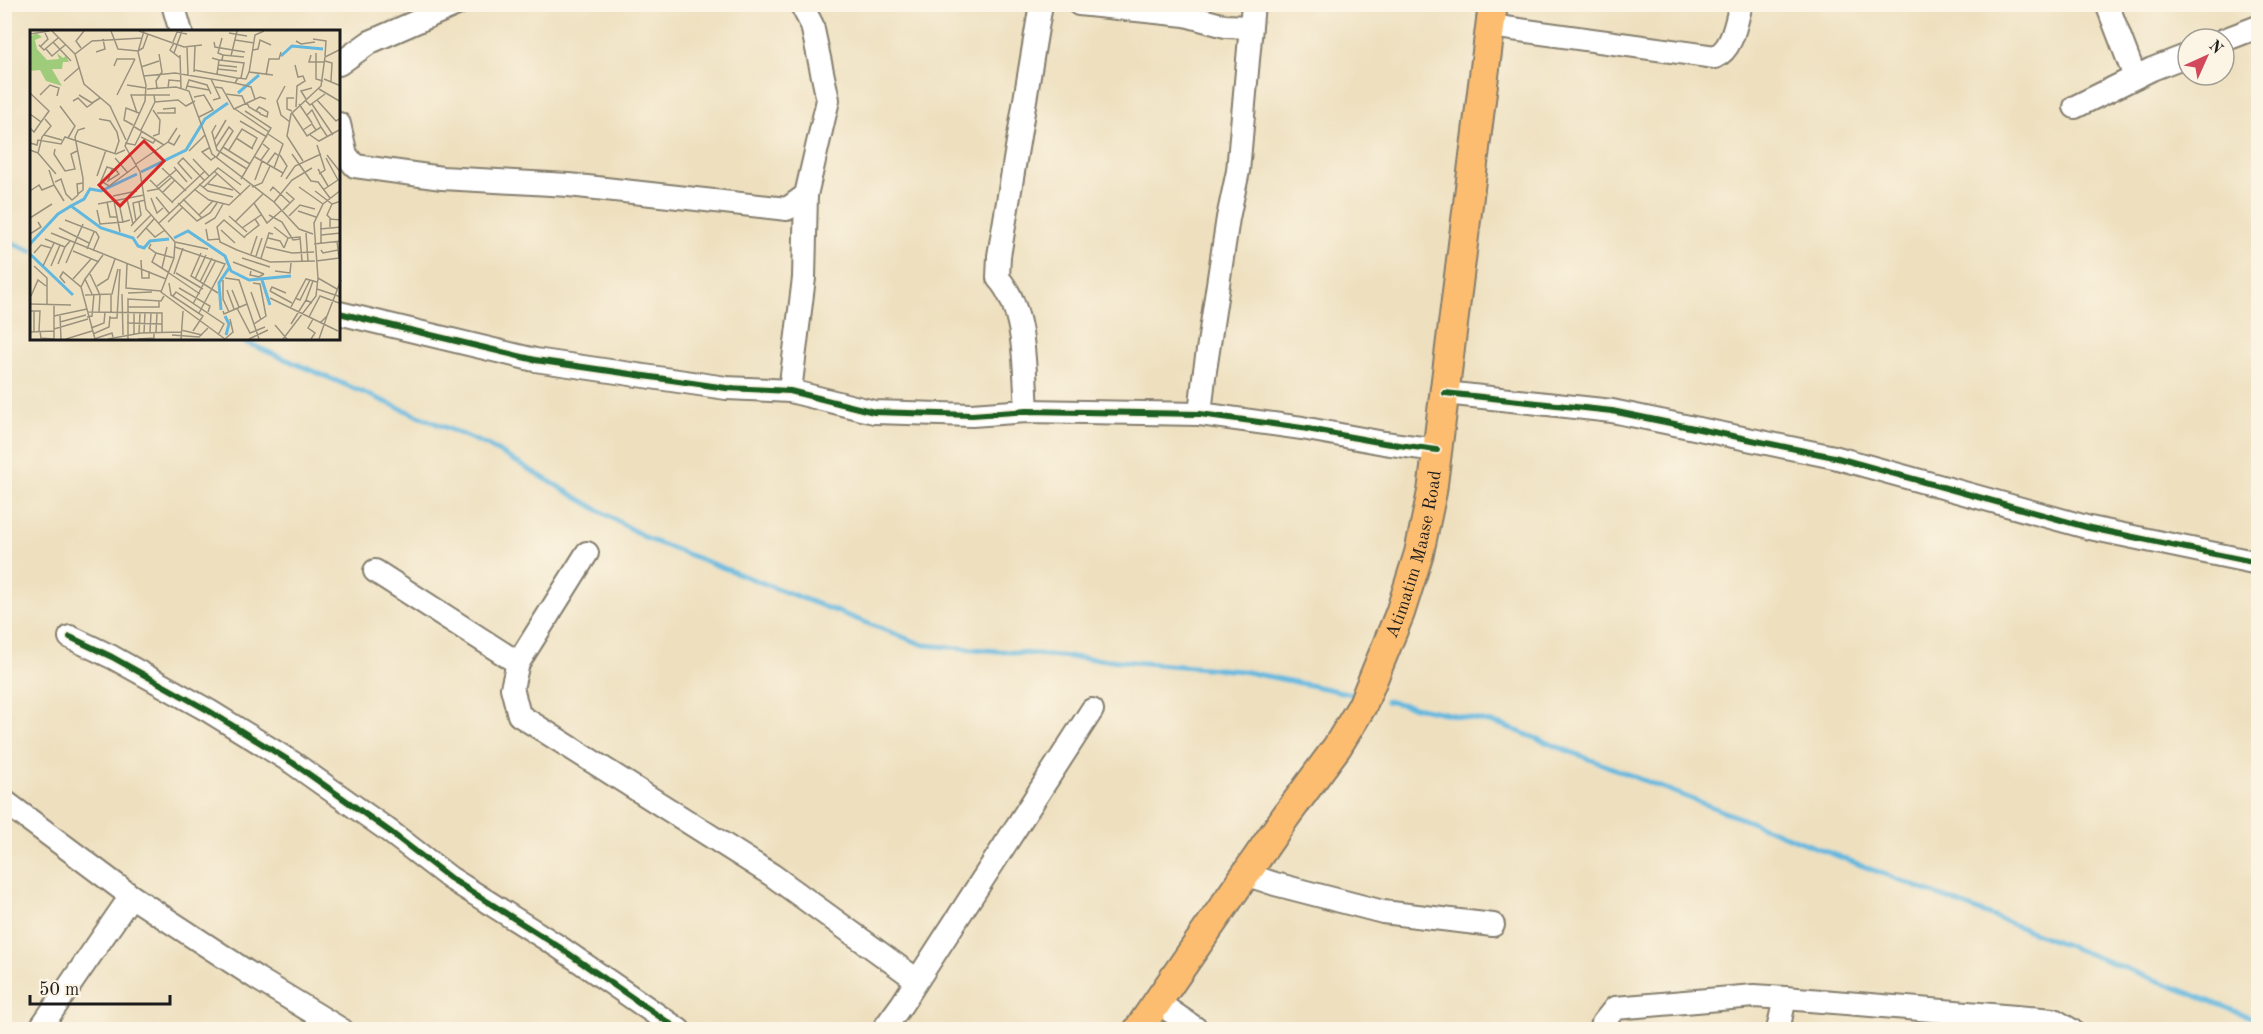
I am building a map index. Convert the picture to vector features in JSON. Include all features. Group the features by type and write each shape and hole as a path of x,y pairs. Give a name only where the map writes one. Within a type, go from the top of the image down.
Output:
{"main road":[{"name":"Atimatim Maase Road","path":"1138,1029 1245,874 1337,747 1362,706 1400,613 1419,553 1432,492 1492,15"}],"street":[{"path":"173,4 180,30"},
{"path":"340,63 370,42 457,4"},
{"path":"790,391 804,278 806,195 828,100 812,25 801,4"},
{"path":"1026,411 1022,338 1009,290 998,278 999,256 1041,4"},
{"path":"1079,4 1185,15 1225,26 1252,16 1238,171 1226,229 1203,377 1200,414"},
{"path":"1492,15 1715,57 1722,54 1728,47 1741,4"},
{"path":"2106,4 2135,77"},
{"path":"2236,36 2259,27"},
{"path":"2075,107 2135,77 2176,60"},
{"path":"340,128 346,155 355,166 442,178 569,185 787,209 806,195"},
{"path":"340,313 535,360 726,388 790,391 874,412 972,415 1026,411 1200,414 1437,450"},
{"path":"1445,393 1612,411 1834,457 2090,528 2259,563"},
{"path":"587,553 518,663 512,688 519,715 772,875 917,980"},
{"path":"375,572 518,663"},
{"path":"70,638 112,657 209,711 293,763 389,831 450,878 559,947 679,1029"},
{"path":"883,1029 1092,710"},
{"path":"4,801 131,896 258,979 342,1029"},
{"path":"1245,874 1383,912 1493,925"},
{"path":"39,1029 131,896"},
{"path":"1601,1029 1615,1008 1754,996 2054,1020 2071,1029"},
{"path":"1778,1029 1785,998"},
{"path":"1157,1002 1198,1029"}],"waterway":[{"path":"4,240 30,250"},
{"path":"240,340 489,446 648,539 924,645 1242,671 1352,694"},
{"path":"1386,701 1502,725 2258,1020"}],"cycle path":[{"path":"340,313 535,360 726,388 790,391 874,412 972,415 1027,411 1200,414 1437,450"},
{"path":"1445,393 1612,411 1834,457 2090,528 2258,563"},
{"path":"70,637 112,657 209,711 293,763 389,831 450,878 559,947 679,1030"}]}
